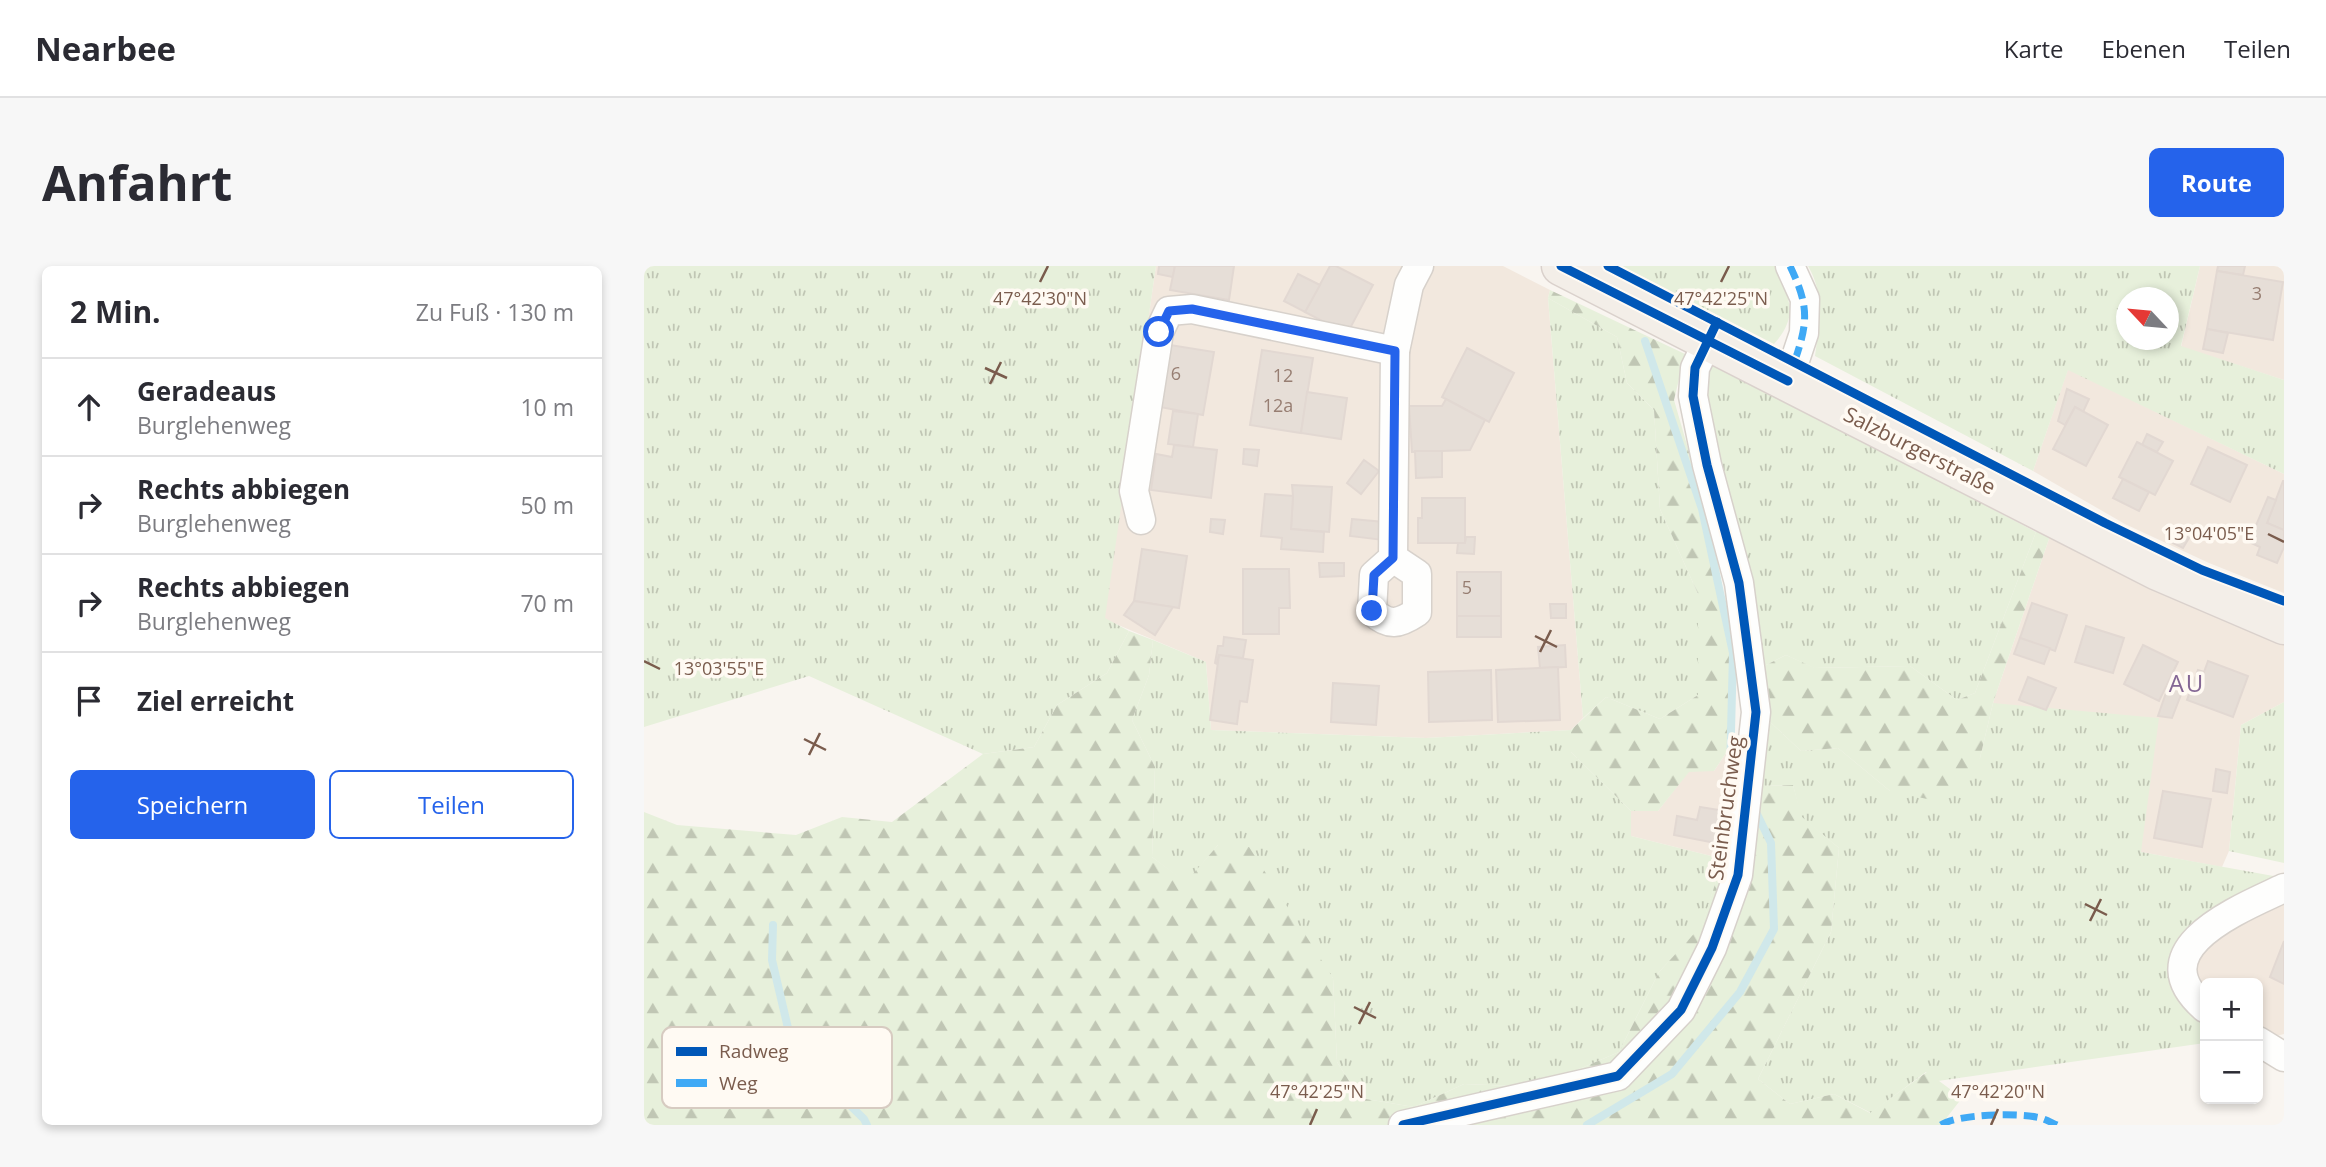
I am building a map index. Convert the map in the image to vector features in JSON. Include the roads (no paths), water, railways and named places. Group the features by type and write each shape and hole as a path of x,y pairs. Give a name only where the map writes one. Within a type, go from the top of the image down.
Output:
{"main road":[{"name":"Salzburgerstraße","path":"1561,266 1702,353 1788,381 2158,571 2284,625"}],"street":[{"path":"1393,558 1395,351 1409,285 1419,266"},
{"path":"1788,381 1804,333 1805,299 1790,266"},
{"path":"1141,520 1134,491 1159,332 1169,311 1192,309 1395,351"},
{"name":"Steinbruchweg","path":"1403,1125 1618,1076 1681,1010 1712,948 1738,875 1756,712 1739,583 1698,428 1693,396 1702,353"},
{"path":"2200,1002 2186,987 2183,965 2192,943 2219,920 2284,888"},
{"path":"2263,1044 2284,1057"}],"waterway":[{"path":"1645,341 1702,509 1733,653 1730,771"},
{"path":"1587,1125 1672,1074 1740,992 1774,929 1771,843 1756,812"},
{"path":"773,925 772,960 788,1027"},
{"path":"853,1108 867,1125"}],"district":[{"name":"AU","path":"2187,682"}]}
